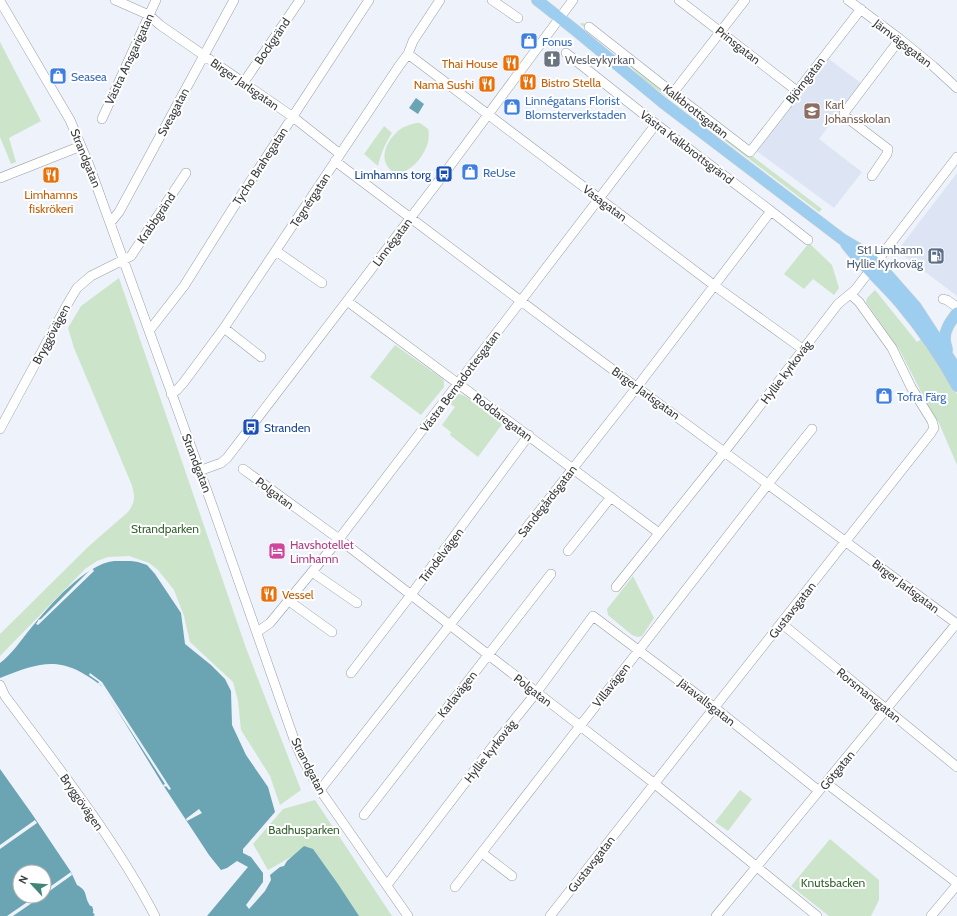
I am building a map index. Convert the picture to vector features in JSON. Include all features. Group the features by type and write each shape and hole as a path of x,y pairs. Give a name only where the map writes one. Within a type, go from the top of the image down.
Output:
{"main road":[{"name":"Kalkbrottsgatan","path":"537,0 662,102 842,239 858,259 872,266 916,308 957,370"},
{"name":"Kalkbrottsgatan","path":"872,266 920,329 957,386"},
{"path":"948,355 945,334 948,326 957,313"}],"street":[{"name":"Strandgatan","path":"0,0 70,120 81,146 211,502 295,742 302,758 320,790 408,916"},
{"name":"Birger Jarlsgatan","path":"115,0 149,15 160,25 244,82 292,117 338,158 411,217 637,387 957,624"},
{"name":"Västra Ansgarigatan","path":"102,119 156,0"},
{"name":"Sveagatan","path":"110,223 119,212 234,0"},
{"name":"Bockgränd","path":"244,82 300,0"},
{"name":"Tycho Brahegatan","path":"149,331 184,286 369,0"},
{"name":"Tegnérgatan","path":"171,394 184,382 224,328 408,54 413,41 440,0"},
{"path":"492,0 518,18"},
{"name":"Linnégatan","path":"199,472 221,463 227,458 574,0"},
{"name":"Prinsgatan","path":"679,0 797,91"},
{"path":"589,27 673,93 744,0"},
{"name":"Järnvägsgatan","path":"848,0 900,39 957,88"},
{"name":"Björngatan","path":"673,93 750,152 861,9"},
{"path":"872,176 887,154 888,149 846,117 844,113 900,39"},
{"name":"Västra Kalkbrottsgränd","path":"566,53 808,240"},
{"name":"Vasagatan","path":"408,54 716,286 804,350"},
{"name":"Västra Bernadottesgatan","path":"257,632 270,623 338,539 656,124"},
{"path":"0,178 81,146"},
{"name":"Hyllie kyrkoväg","path":"616,587 725,451 838,304 855,290 957,157"},
{"name":"Krabbgränd","path":"123,260 131,256 186,173"},
{"name":"Sandegårdsgatan","path":"320,790 716,286 771,210"},
{"path":"276,251 322,283"},
{"name":"Bryggövägen","path":"0,429 77,288 98,271 123,260"},
{"name":"Gustavsgatan","path":"550,916 931,434 934,428 932,421 911,387 892,348 859,302 850,294"},
{"path":"943,299 957,307"},
{"name":"Roddaregatan","path":"347,301 659,533"},
{"path":"224,328 261,357"},
{"name":"Villavägen","path":"455,887 812,429"},
{"name":"Trindelvägen","path":"351,673 529,436"},
{"name":"Polgatan","path":"243,469 338,539 655,784 817,916"},
{"path":"568,551 611,497"},
{"path":"312,572 356,603"},
{"name":"Karlavägen","path":"364,815 550,574"},
{"path":"289,601 332,632"},
{"name":"Hyllie kyrkoväg","path":"387,886 593,616"},
{"name":"Järavallsgatan","path":"593,616 639,649 819,791"},
{"name":"Rorsmansgatan","path":"781,623 957,767"},
{"name":"Götgatan","path":"716,916 957,624"},
{"name":"Bryggövägen","path":"2,689 122,858 155,916"},
{"path":"826,783 957,884 931,916"},
{"path":"482,853 512,876"}],"shaded area":[{"name":"Karl Johansskolan","path":"826,57 861,83 819,139 862,172 834,208 754,149"},
{"path":"957,173 957,296 904,256 900,248"}],"green space":[{"path":"580,24 587,24 671,94 668,98 643,79 609,46"},
{"path":"0,42 41,121 9,138 16,162 11,164 0,137"},
{"path":"677,99 822,209 819,212 675,103"},
{"path":"420,123 428,129 429,136 425,151 409,169 395,173 386,164 385,154 388,143 400,129"},
{"path":"384,126 392,133 380,157 378,166 364,154"},
{"path":"809,243 832,265 839,288 834,295 813,279 804,289 784,274"},
{"name":"Strandparken","path":"119,278 246,648 301,790 280,805 270,776 241,730 238,701 233,682 190,642 184,616 174,590 158,570 149,563 129,556 108,557 97,561 85,569 0,656 0,634 89,546 128,512 134,502 131,483 74,348 68,328 81,306"},
{"path":"875,290 917,342 922,339 938,360 957,394 957,465 939,423 933,415 900,351 866,302 867,298"},
{"path":"395,345 443,379 444,387 421,415 370,377"},
{"path":"459,394 465,396 503,423 478,457 450,435 451,432 442,425 455,407 450,404 456,395"},
{"path":"633,576 654,618 642,636 638,637 632,635 608,615 607,609"},
{"path":"740,790 752,799 728,831 715,822"},
{"name":"Badhusparken","path":"315,800 392,916 349,916 298,853 268,870 253,844 283,809"},
{"name":"Knutsbacken","path":"830,839 879,880 879,900 871,916 829,916 791,886"}],"water":[{"path":"416,98 424,104 418,114 409,108"},
{"path":"114,561 138,562 147,565 155,574 181,613 185,644 211,665 225,679 231,691 232,725 246,755 268,787 275,812 243,849 243,853 251,857 263,873 263,882 246,905 249,909 265,891 271,880 270,875 280,867 284,866 287,861 304,846 313,849 359,916 207,916 248,867 237,861 221,870 209,855 163,785 103,687 76,670 53,664 29,667 0,678 0,663 68,587 91,570 103,564"},
{"path":"0,769 71,872 77,885 84,891 90,905 92,906 95,915 0,916"}],"pier":[{"path":"92,568 94,571 38,625 36,624 38,620 41,619"},
{"path":"90,673 102,682 171,789 169,790 163,785 165,784 101,685 89,675"},
{"path":"199,809 202,813 187,821 187,818"},
{"path":"35,820 37,823 0,849 0,845"},
{"path":"71,872 72,875 52,889 52,885"},
{"path":"24,904 30,904 13,916 7,916"}],"place":[{"name":"Fonus","path":"529,41"},
{"name":"Wesleykyrkan","path":"552,59"},
{"name":"Thai House","path":"511,63"},
{"name":"Seasea","path":"58,76"},
{"name":"Bistro Stella","path":"528,82"},
{"name":"Nama Sushi","path":"487,84"},
{"name":"Linnégatans Florist Blomsterverkstaden","path":"512,107"},
{"name":"Karl Johansskolan","path":"812,111"},
{"name":"ReUse","path":"470,172"},
{"name":"Limhamns torg","path":"444,174"},
{"name":"Limhamns fiskrökeri","path":"51,175"},
{"name":"St1 Limhamn Hyllie Kyrkoväg","path":"936,256"},
{"name":"Tofra Färg","path":"884,396"},
{"name":"Stranden","path":"251,427"},
{"name":"Havshotellet Limhamn","path":"277,551"},
{"name":"Vessel","path":"269,594"}]}
